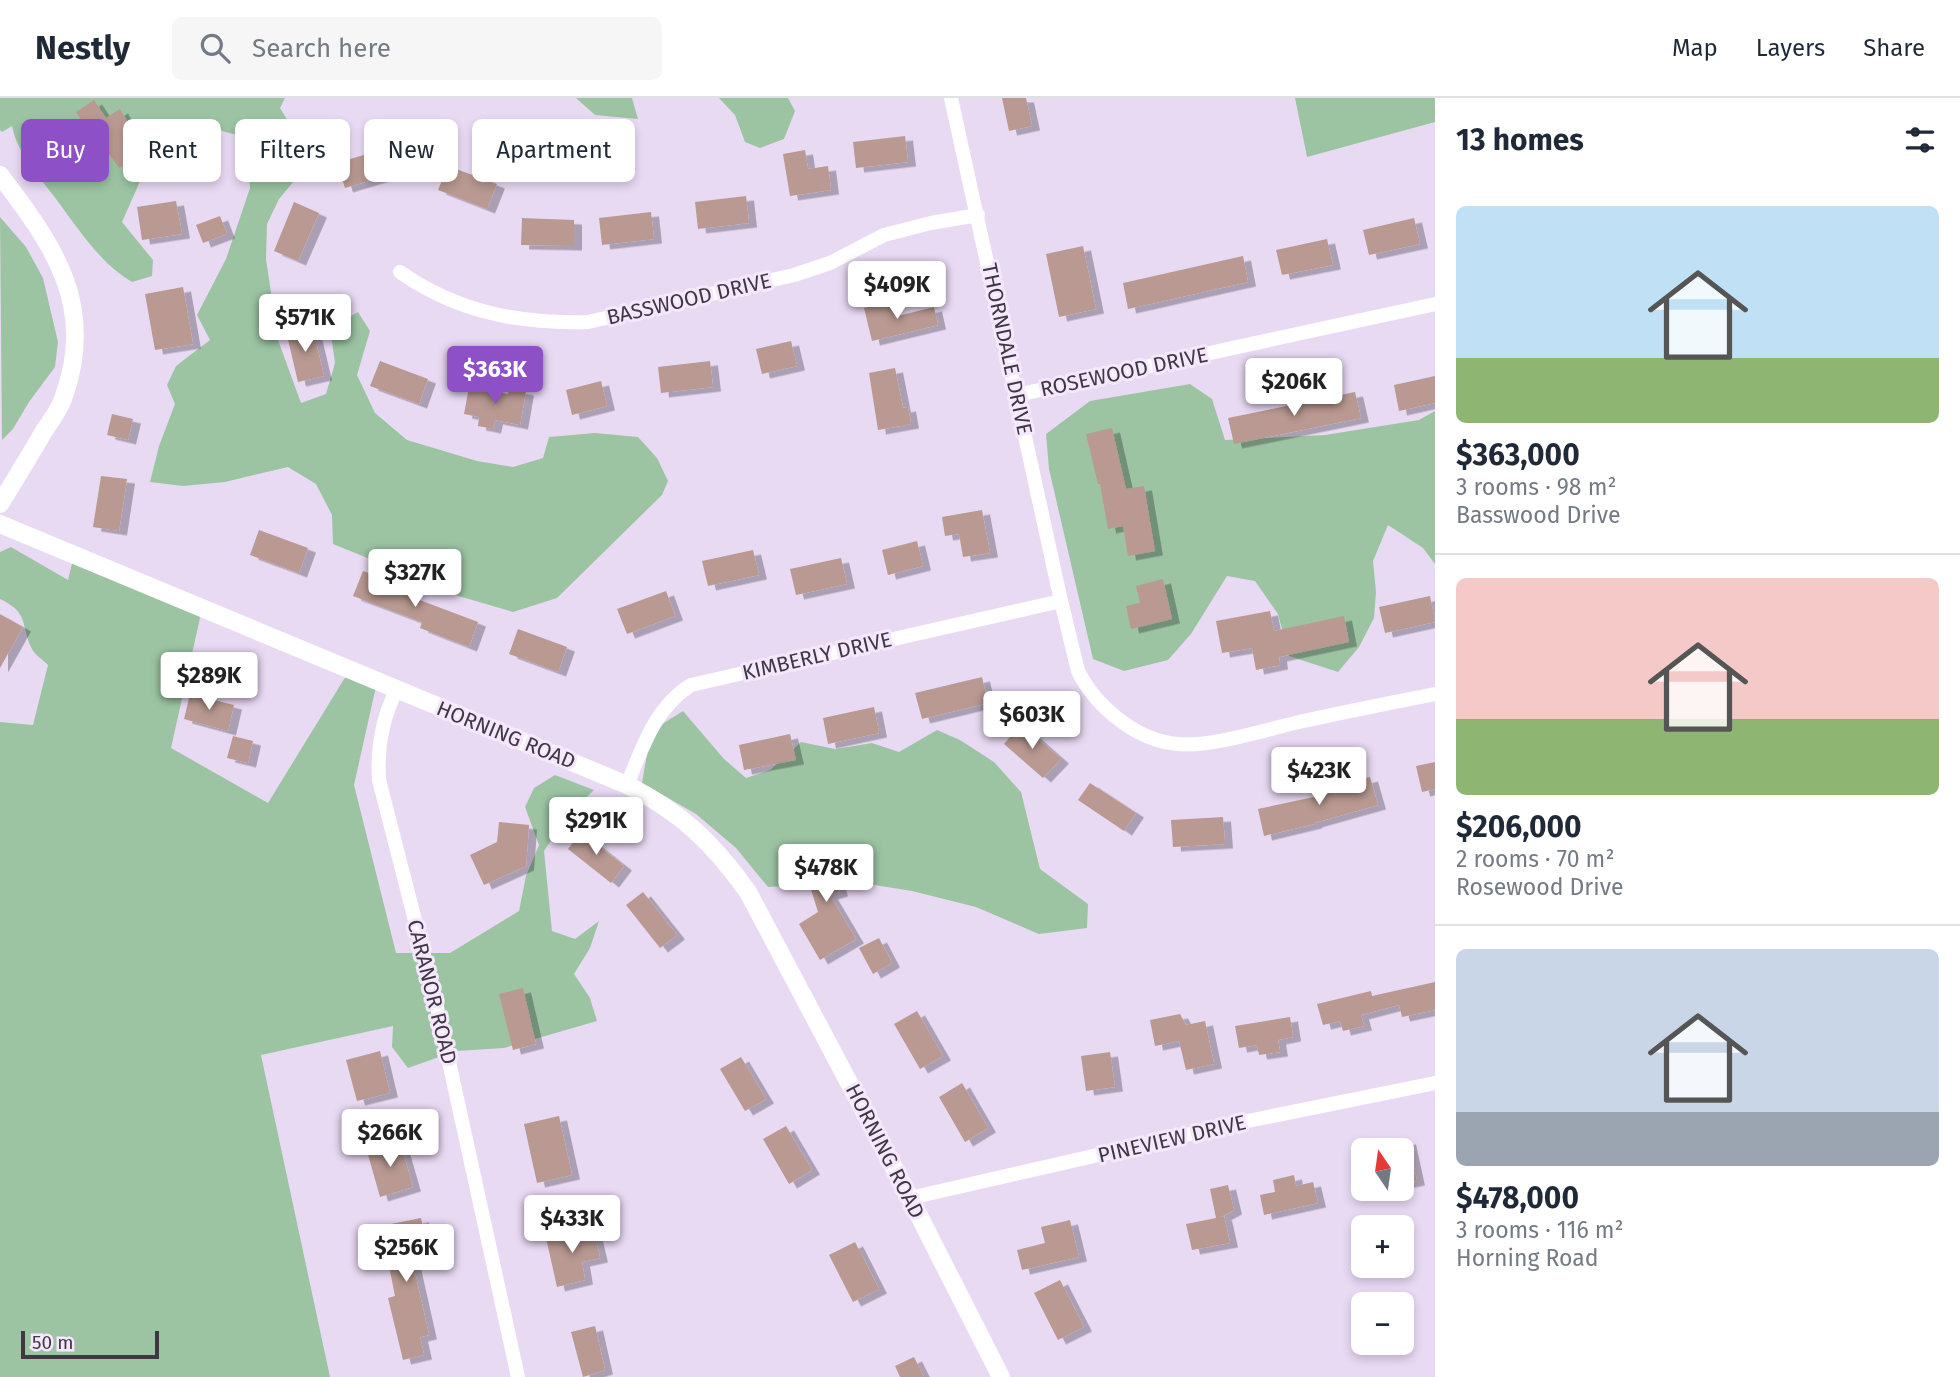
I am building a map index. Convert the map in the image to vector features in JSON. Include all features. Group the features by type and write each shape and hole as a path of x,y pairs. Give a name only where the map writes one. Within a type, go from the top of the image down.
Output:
{"street":[{"name":"THORNDALE DRIVE","path":"951,98 1061,601 1075,660 1083,681 1118,718 1137,731 1164,742 1180,744 1212,741 1435,694"},
{"path":"0,175 36,222 60,263 72,304 76,341 72,370 62,401 0,504"},
{"name":"BASSWOOD DRIVE","path":"400,272 424,289 458,305 527,320 588,322 794,275 830,263 884,235 978,215"},
{"name":"ROSEWOOD DRIVE","path":"1017,395 1435,304"},
{"name":"HORNING ROAD","path":"0,524 626,785 671,810 697,830 723,857 748,891 1001,1377"},
{"name":"KIMBERLY DRIVE","path":"626,785 660,714 691,685 1061,601"},
{"name":"CARANOR ROAD","path":"396,691 386,710 381,734 379,780 435,998 518,1377"},
{"name":"PINEVIEW DRIVE","path":"910,1198 1238,1123 1435,1083"}],"green space":[{"path":"0,98 285,98 280,108 287,119 235,119 235,134 221,131 221,119 123,119 123,182 140,182 122,222 153,260 152,276 132,282 98,254 43,182 109,182 109,119 21,119 21,150 12,126 2,132"},
{"path":"576,98 632,98 638,119 595,115"},
{"path":"719,98 788,98 795,111 784,139 760,148 745,142 735,115"},
{"path":"1295,98 1435,98 1435,122 1307,157"},
{"path":"249,182 293,182 279,199 267,224 266,259 278,340 301,403 326,394 335,363 330,328 358,312 370,331 357,375 375,413 407,440 477,461 513,467 543,458 549,437 595,433 638,437 657,458 668,481 662,495 557,598 513,612 431,588 392,568 333,544 332,515 316,484 288,467 225,482 183,486 150,482 159,446 175,404 167,385 176,366 210,340 197,315 226,259 250,188"},
{"path":"0,217 26,247 43,278 58,342 55,367 13,429 2,440"},
{"path":"1190,384 1212,399 1225,440 1325,435 1419,420 1435,411 1435,564 1423,548 1388,525 1373,561 1376,592 1374,618 1359,647 1338,672 1289,656 1278,614 1255,581 1227,576 1191,634 1168,660 1124,671 1093,659 1049,469 1046,434 1090,401"},
{"path":"11,547 68,580 74,555 202,609 171,748 268,803 349,671 377,682 354,785 396,953 450,953 519,911 526,876 539,845 525,807 534,788 555,775 594,790 567,816 544,851 552,931 575,939 599,921 590,948 574,974 590,998 597,1021 504,1048 456,1051 408,1068 392,1047 393,1026 261,1055 330,1377 0,1377 0,722 33,725 48,665 32,649 23,620 16,609 0,599 0,552"},
{"path":"683,711 724,759 746,778 770,770 801,742 835,749 872,743 899,752 937,730 960,740 994,762 1021,792 1040,869 1088,904 1087,928 1039,934 976,907 912,891 856,882 768,887 736,848 696,814 642,783 651,731"}],"building":[{"path":"1002,98 1026,98 1032,126 1009,131"},
{"path":"94,100 106,118 120,109 126,119 123,119 123,165 119,168 109,154 109,119 81,119 76,112"},
{"path":"905,136 908,162 856,168 853,142"},
{"path":"805,150 808,169 828,166 831,190 790,196 783,154"},
{"path":"364,155 365,182 345,188 343,182 350,182 350,159"},
{"path":"458,170 472,175 472,182 497,184 487,209 438,190 441,182 458,182"},
{"path":"746,196 749,223 698,229 695,202"},
{"path":"176,201 182,234 142,240 137,207"},
{"path":"294,202 319,213 298,261 274,251"},
{"path":"651,212 654,239 602,245 599,218"},
{"path":"220,216 227,234 203,243 196,225"},
{"path":"522,218 574,220 574,246 521,245"},
{"path":"1414,218 1420,244 1369,255 1363,230"},
{"path":"1327,239 1333,265 1282,275 1276,250"},
{"path":"1083,246 1096,309 1059,317 1046,254"},
{"path":"1243,256 1248,282 1128,309 1123,283"},
{"path":"183,287 193,344 155,350 145,294"},
{"path":"891,302 894,317 934,307 938,325 872,341 864,308"},
{"path":"312,325 324,376 298,382 286,331"},
{"path":"791,341 797,366 762,374 756,349"},
{"path":"380,361 428,379 419,404 370,386"},
{"path":"710,361 713,387 661,393 658,367"},
{"path":"895,368 903,408 908,407 911,424 878,430 869,373"},
{"path":"1435,376 1435,403 1399,411 1394,385"},
{"path":"601,381 607,406 572,415 566,390"},
{"path":"469,387 508,394 509,388 526,391 520,425 495,420 493,429 478,426 479,417 464,414"},
{"path":"1355,392 1361,418 1234,444 1228,418"},
{"path":"112,414 133,419 128,440 107,435"},
{"path":"1112,428 1126,489 1144,486 1155,551 1128,556 1123,526 1108,529 1100,484 1086,434"},
{"path":"101,476 127,479 119,531 93,527"},
{"path":"982,510 990,553 963,557 959,534 945,536 942,517"},
{"path":"259,530 308,548 299,573 250,555"},
{"path":"917,541 923,566 888,575 882,550"},
{"path":"753,550 759,575 708,586 702,561"},
{"path":"841,558 847,584 796,595 790,569"},
{"path":"363,571 412,589 409,596 478,622 469,647 420,628 422,622 353,596"},
{"path":"1163,579 1172,619 1131,629 1126,606 1140,603 1136,586"},
{"path":"666,591 675,616 627,634 617,609"},
{"path":"1430,596 1435,622 1385,633 1379,607"},
{"path":"1270,611 1274,631 1344,616 1349,642 1279,657 1280,665 1256,670 1252,648 1222,653 1216,621"},
{"path":"0,614 23,627 0,668"},
{"path":"518,629 567,647 558,672 509,654"},
{"path":"982,677 988,703 922,719 915,693"},
{"path":"190,694 234,705 228,731 184,719"},
{"path":"874,707 879,733 828,744 823,718"},
{"path":"1021,724 1061,759 1043,778 1004,744"},
{"path":"790,734 796,760 744,770 739,745"},
{"path":"233,736 253,741 248,763 227,758"},
{"path":"1435,762 1435,789 1422,792 1416,766"},
{"path":"1370,777 1378,805 1264,836 1258,809 1328,794 1327,789"},
{"path":"1090,783 1136,813 1124,831 1078,800"},
{"path":"1223,817 1225,844 1173,847 1171,820"},
{"path":"499,822 529,825 526,866 484,885 470,855 497,842"},
{"path":"581,832 624,866 611,883 568,849"},
{"path":"842,848 850,870 835,875 840,892 830,895 856,939 820,960 799,924 818,912 802,861"},
{"path":"643,892 677,935 660,948 626,905"},
{"path":"879,938 892,963 873,974 859,948"},
{"path":"1435,982 1435,1010 1402,1017 1399,1005 1361,1015 1364,1026 1343,1031 1340,1021 1323,1025 1317,1004 1371,991 1372,996"},
{"path":"523,988 536,1044 513,1050 499,994"},
{"path":"917,1011 943,1056 920,1069 894,1024"},
{"path":"1180,1014 1186,1025 1205,1021 1214,1064 1186,1070 1179,1041 1155,1046 1150,1020"},
{"path":"1290,1017 1293,1037 1278,1040 1280,1052 1259,1055 1257,1045 1239,1048 1235,1026"},
{"path":"380,1051 390,1093 357,1101 346,1060"},
{"path":"1110,1052 1115,1087 1086,1091 1081,1056"},
{"path":"741,1057 766,1099 745,1111 720,1069"},
{"path":"962,1083 988,1128 965,1142 939,1097"},
{"path":"559,1116 572,1175 537,1183 524,1124"},
{"path":"786,1126 812,1170 789,1184 763,1139"},
{"path":"400,1142 413,1187 380,1197 367,1151"},
{"path":"1294,1175 1296,1186 1313,1182 1318,1203 1264,1215 1260,1195 1275,1192 1273,1180"},
{"path":"1228,1185 1234,1210 1221,1217 1224,1216 1230,1243 1192,1250 1186,1224 1216,1218 1210,1189"},
{"path":"421,1218 428,1251 411,1255 429,1335 420,1337 424,1355 403,1360 388,1298 395,1296 381,1226"},
{"path":"1070,1220 1079,1257 1022,1270 1017,1250 1045,1243 1041,1227"},
{"path":"593,1228 600,1258 582,1262 585,1280 557,1287 546,1238"},
{"path":"855,1242 879,1289 853,1302 829,1255"},
{"path":"1060,1280 1084,1327 1058,1340 1034,1293"},
{"path":"595,1326 605,1370 583,1377 571,1332"},
{"path":"914,1357 924,1377 900,1377 895,1366"}]}
